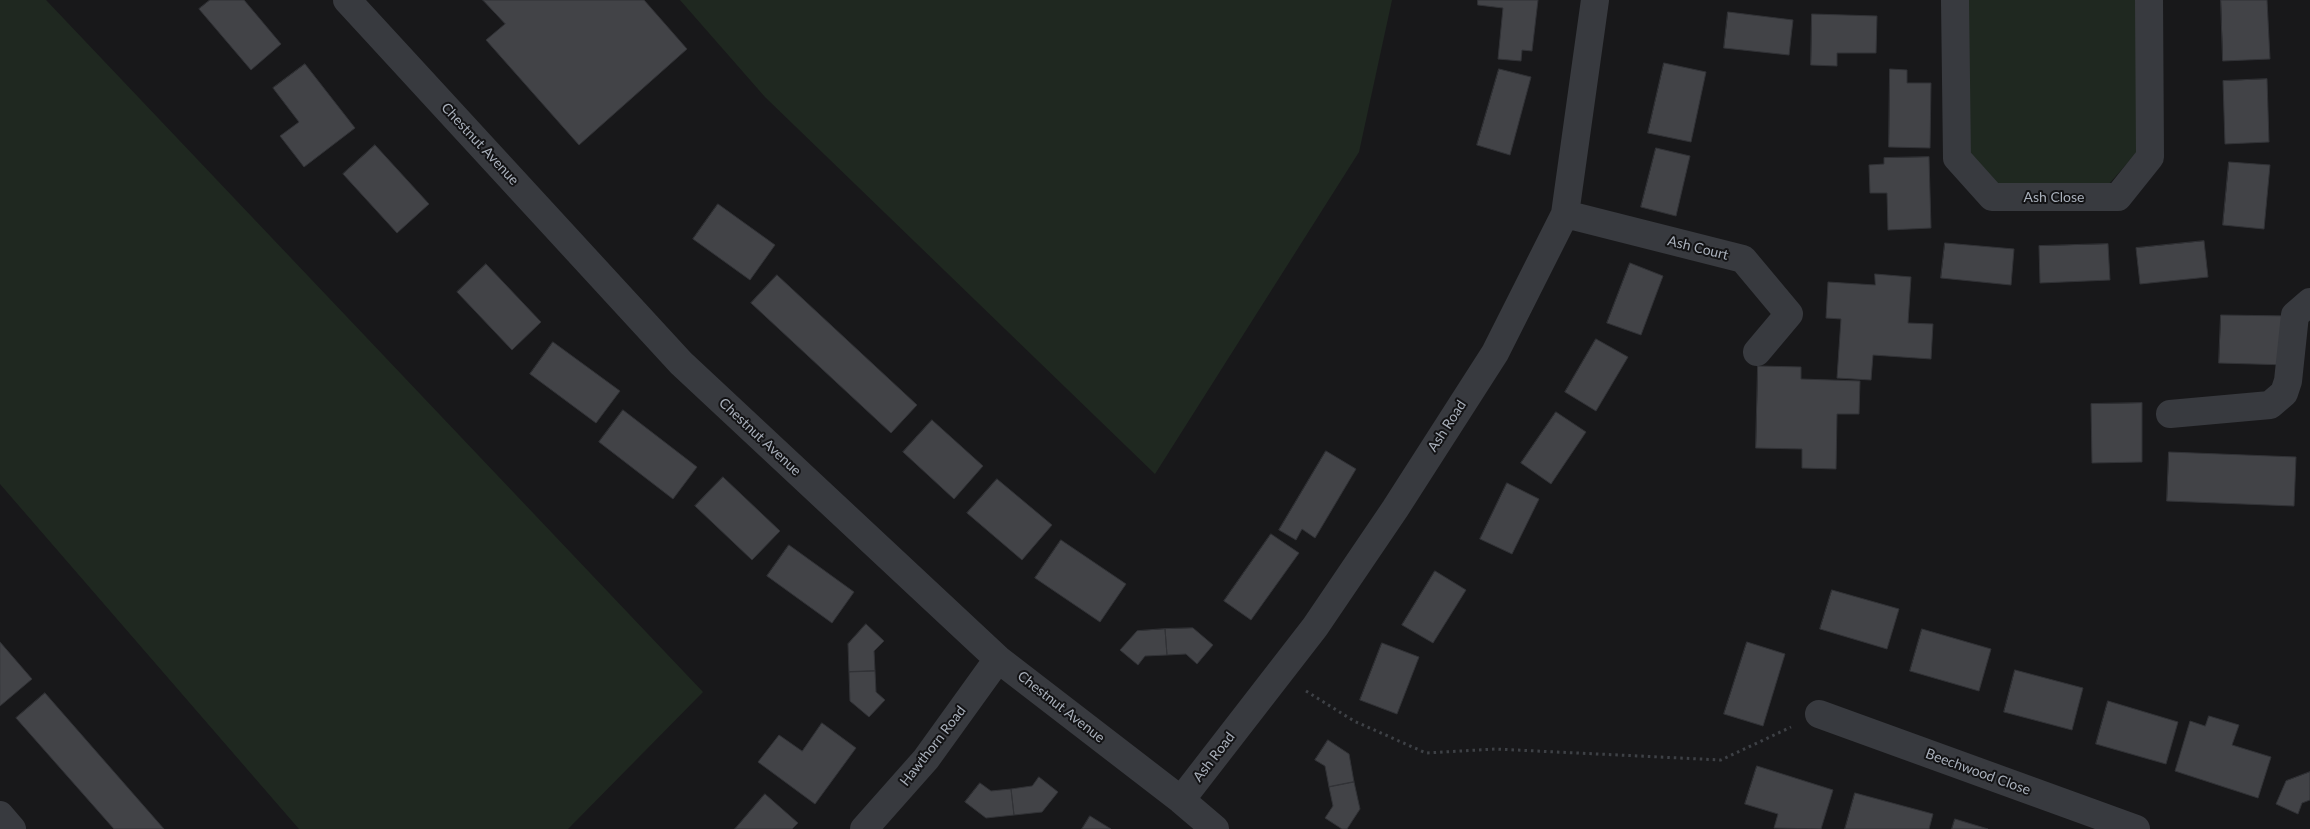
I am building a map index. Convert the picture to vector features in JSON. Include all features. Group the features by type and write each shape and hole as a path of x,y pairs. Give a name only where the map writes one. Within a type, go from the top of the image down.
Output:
{"street":[{"name":"Chestnut Avenue","path":"347,0 681,363 998,659 1181,800 1215,829"},
{"name":"Ash Road","path":"1181,800 1315,627 1395,509 1495,353 1565,214 1595,0"},
{"name":"Ash Close","path":"1955,0 1957,158 1992,197 2118,197 2150,157 2149,0"},
{"name":"Ash Court","path":"1565,214 1743,259 1789,314 1757,352"},
{"path":"2170,414 2270,405 2284,393 2288,381 2294,315 2310,302"},
{"name":"Hawthorn Road","path":"864,829 926,759 998,659"},
{"name":"Beechwood Close","path":"1819,714 2136,829"}],"path":[{"path":"1279,673 1354,721 1426,752 1495,749 1721,760 1819,714"}],"shaded area":[{"path":"0,0 46,0 703,692 568,829 299,829 0,484"},
{"path":"680,0 1392,0 1359,152 1155,474 765,97"},
{"path":"1965,0 2137,0 2137,152 2109,184 1995,183 1969,153"}],"building":[{"path":"210,0 244,0 281,44 251,70 199,9"},
{"path":"483,0 644,0 687,49 579,145 486,40 505,24"},
{"path":"1478,0 1538,0 1532,51 1522,50 1521,61 1498,59 1503,8 1478,5"},
{"path":"2221,0 2267,0 2270,59 2223,61"},
{"path":"1728,12 1793,20 1789,55 1724,48"},
{"path":"1812,14 1877,16 1876,53 1837,53 1837,66 1811,65"},
{"path":"1664,63 1706,72 1691,142 1648,133"},
{"path":"305,64 355,128 304,167 280,136 299,122 273,88"},
{"path":"1499,69 1531,77 1510,155 1477,145"},
{"path":"1890,69 1907,70 1907,83 1931,83 1930,148 1889,147"},
{"path":"2267,79 2269,142 2225,144 2223,81"},
{"path":"375,145 429,204 397,233 343,174"},
{"path":"1656,148 1690,156 1676,216 1641,207"},
{"path":"1929,157 1931,228 1888,230 1887,193 1870,193 1869,165 1884,164 1884,158"},
{"path":"2229,162 2270,165 2264,229 2223,225"},
{"path":"718,204 775,245 750,280 693,239"},
{"path":"2204,241 2208,277 2140,284 2136,248"},
{"path":"1945,243 2014,249 2011,285 1941,278"},
{"path":"2108,244 2110,280 2040,283 2039,246"},
{"path":"1630,263 1663,276 1641,335 1607,323"},
{"path":"486,264 541,322 512,350 457,292"},
{"path":"1875,274 1911,277 1908,323 1933,324 1931,359 1873,355 1871,380 1837,378 1841,319 1826,318 1828,282 1875,285"},
{"path":"777,275 917,405 891,433 751,303"},
{"path":"2221,315 2290,316 2289,365 2219,363"},
{"path":"1596,339 1628,357 1596,411 1565,392"},
{"path":"553,342 620,391 596,423 530,374"},
{"path":"1758,366 1801,367 1801,379 1860,381 1859,414 1837,414 1836,469 1802,468 1802,449 1756,448"},
{"path":"2142,403 2142,462 2092,463 2091,404"},
{"path":"623,410 697,467 673,499 599,442"},
{"path":"1556,412 1586,432 1551,484 1521,463"},
{"path":"932,420 983,466 954,499 903,452"},
{"path":"1326,451 1356,469 1315,538 1302,529 1296,540 1279,530"},
{"path":"2169,452 2296,457 2294,506 2167,501"},
{"path":"723,477 780,531 752,560 695,506"},
{"path":"997,479 1052,525 1022,560 967,513"},
{"path":"1507,483 1539,499 1512,554 1480,539"},
{"path":"1271,534 1299,553 1251,620 1224,601"},
{"path":"1061,540 1126,584 1100,622 1035,578"},
{"path":"789,545 854,592 832,623 767,576"},
{"path":"1435,571 1466,590 1433,643 1402,625"},
{"path":"1832,590 1899,609 1887,649 1820,629"},
{"path":"866,624 884,641 874,651 875,671 849,672 848,644"},
{"path":"1193,628 1213,645 1197,664 1186,654 1167,655 1165,629"},
{"path":"1165,629 1167,655 1145,656 1138,665 1120,650 1137,631"},
{"path":"1922,629 1991,649 1979,691 1910,671"},
{"path":"0,642 32,679 0,706"},
{"path":"1747,642 1785,654 1763,726 1724,714"},
{"path":"1382,643 1419,657 1397,714 1360,700"},
{"path":"2015,670 2083,688 2072,730 2004,712"},
{"path":"875,671 876,692 885,700 869,717 850,701 849,672"},
{"path":"45,693 164,829 114,829 16,718"},
{"path":"2108,701 2178,722 2166,764 2096,744"},
{"path":"2209,716 2239,725 2232,745 2271,757 2258,798 2175,771 2190,721 2205,726"},
{"path":"822,723 856,748 815,804 758,762 779,735 802,751"},
{"path":"1328,740 1349,754 1354,782 1329,787 1325,766 1315,760"},
{"path":"1757,766 1833,790 1821,829 1774,828 1778,814 1745,804"},
{"path":"2310,772 2310,800 2302,803 2298,814 2276,804 2286,781"},
{"path":"1039,777 1058,792 1042,812 1014,815 1011,789 1032,786"},
{"path":"1354,782 1360,809 1347,829 1342,829 1325,818 1333,806 1329,787"},
{"path":"980,783 991,791 1011,789 1014,815 986,818 965,802"},
{"path":"1855,793 1933,814 1929,829 1845,829"},
{"path":"765,794 798,823 792,829 735,829"},
{"path":"1090,816 1111,829 1082,829"},
{"path":"1955,819 1988,829 1952,829"}]}
